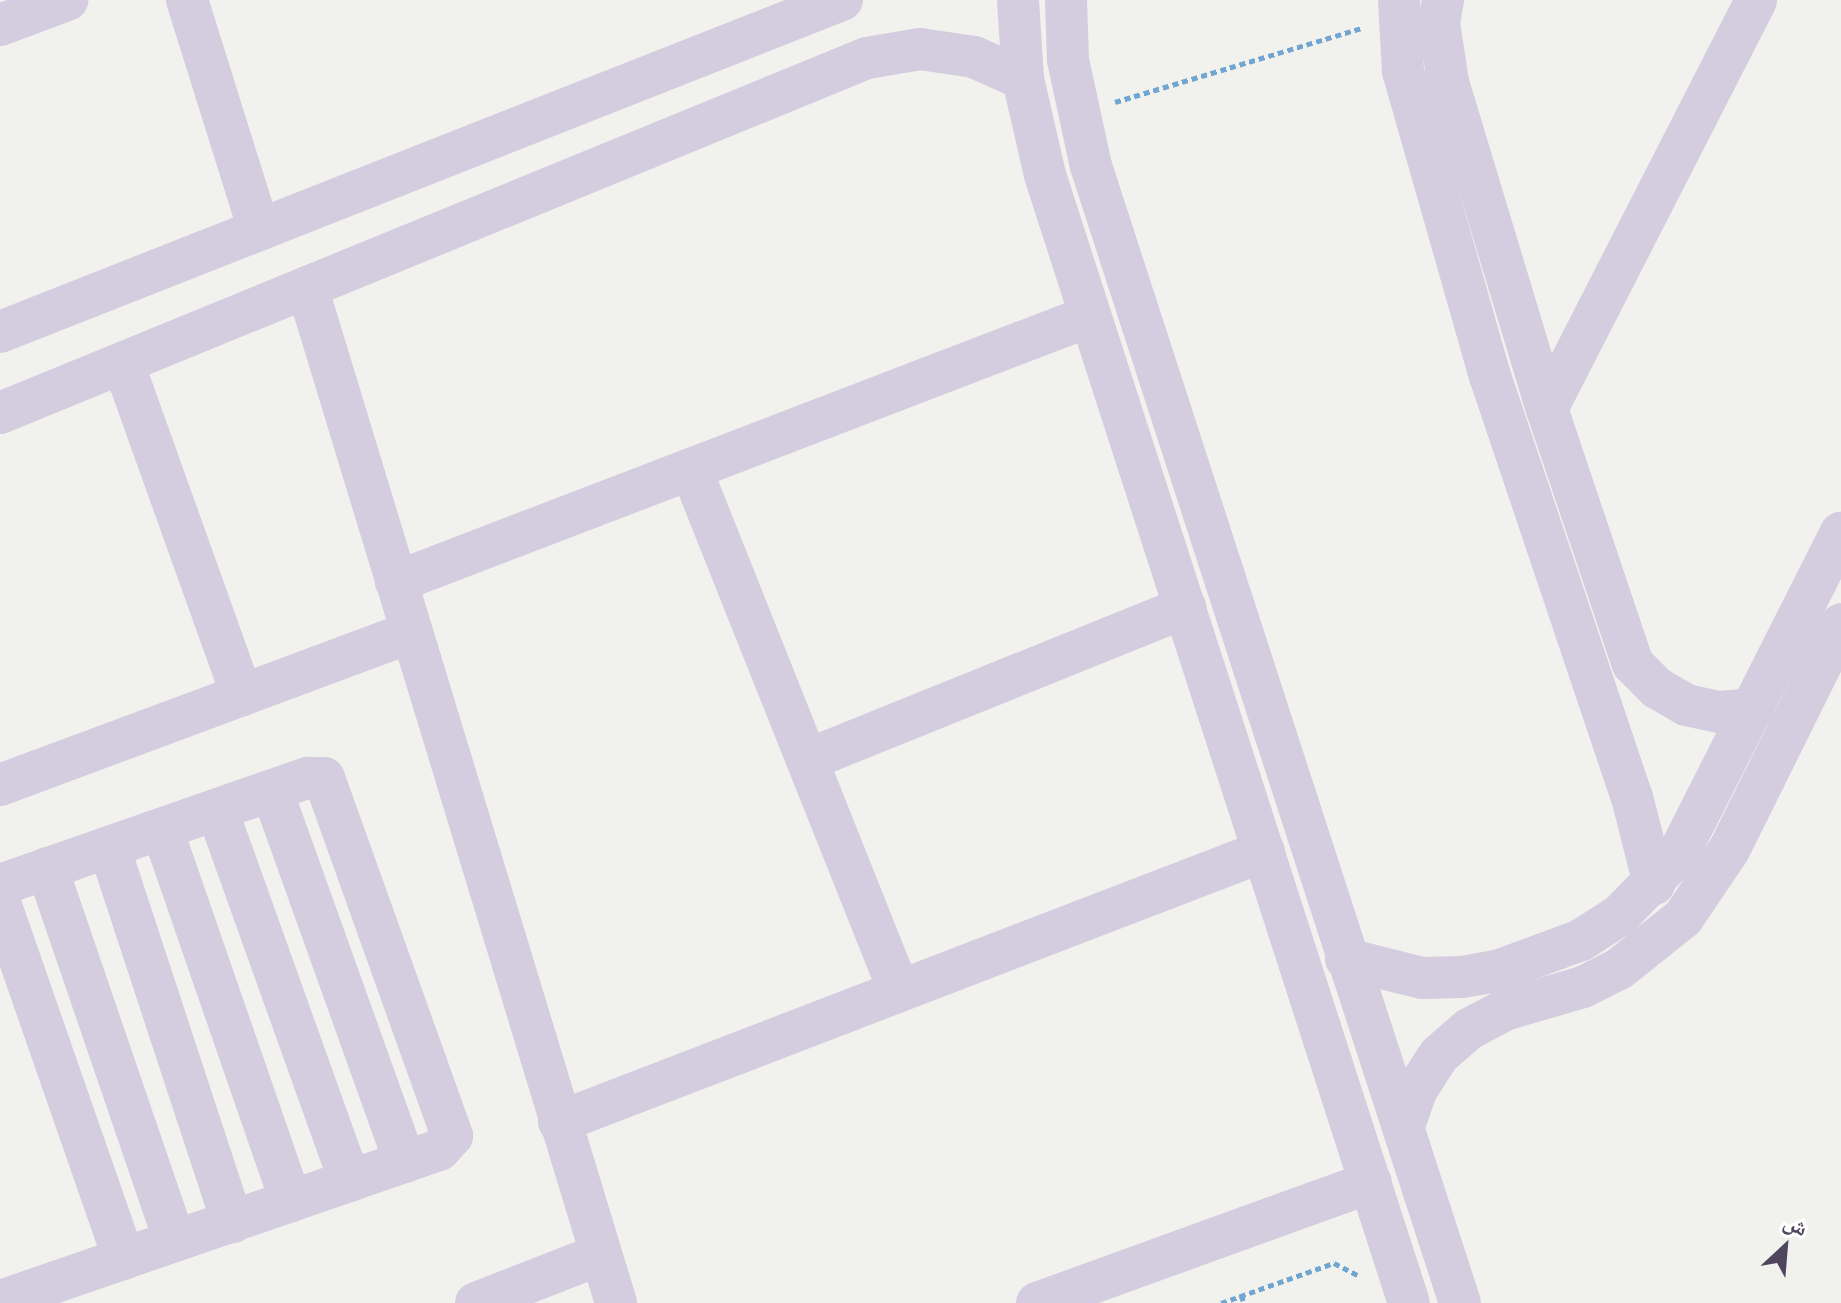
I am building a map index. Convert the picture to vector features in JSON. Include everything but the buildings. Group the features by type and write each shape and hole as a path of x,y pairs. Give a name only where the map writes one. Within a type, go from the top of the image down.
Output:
{"street":[{"path":"0,25 67,0"},
{"path":"187,0 259,230"},
{"path":"0,332 842,0"},
{"path":"1018,0 1023,79 1031,127 1409,1303"},
{"path":"1066,0 1076,114 1346,959 1404,1126 1460,1303"},
{"path":"1443,0 1439,23 1448,82 1547,409 1633,664 1657,688 1686,705 1720,712 1753,709"},
{"path":"1547,409 1756,0"},
{"path":"1398,9 1403,71 1490,376 1628,785 1654,884"},
{"path":"0,413 867,58 920,49 974,57 1023,79"},
{"path":"307,287 616,1303"},
{"path":"396,582 1090,316"},
{"path":"123,363 242,695"},
{"path":"691,469 899,991"},
{"path":"1346,959 1422,978 1500,970 1581,940 1654,884 1678,855 1841,533"},
{"path":"807,760 1185,607"},
{"path":"1404,1126 1431,1066 1469,1029 1504,1010 1583,987 1619,969 1683,918 1729,850 1841,624"},
{"path":"0,785 411,632"},
{"path":"0,885 316,776 329,786 452,1136 439,1150 0,1301"},
{"path":"272,791 405,1162"},
{"path":"217,810 350,1181"},
{"path":"162,829 291,1201"},
{"path":"109,847 232,1222"},
{"path":"559,1122 1264,851"},
{"path":"47,868 175,1241"},
{"path":"0,903 124,1259"},
{"path":"1037,1303 1371,1182"},
{"path":"476,1303 599,1255"}],"path":[{"path":"1076,114 1398,9"},
{"path":"1221,1303 1334,1263 1349,1267 1367,1290"},
{"path":"1241,1295 1244,1303"}]}
